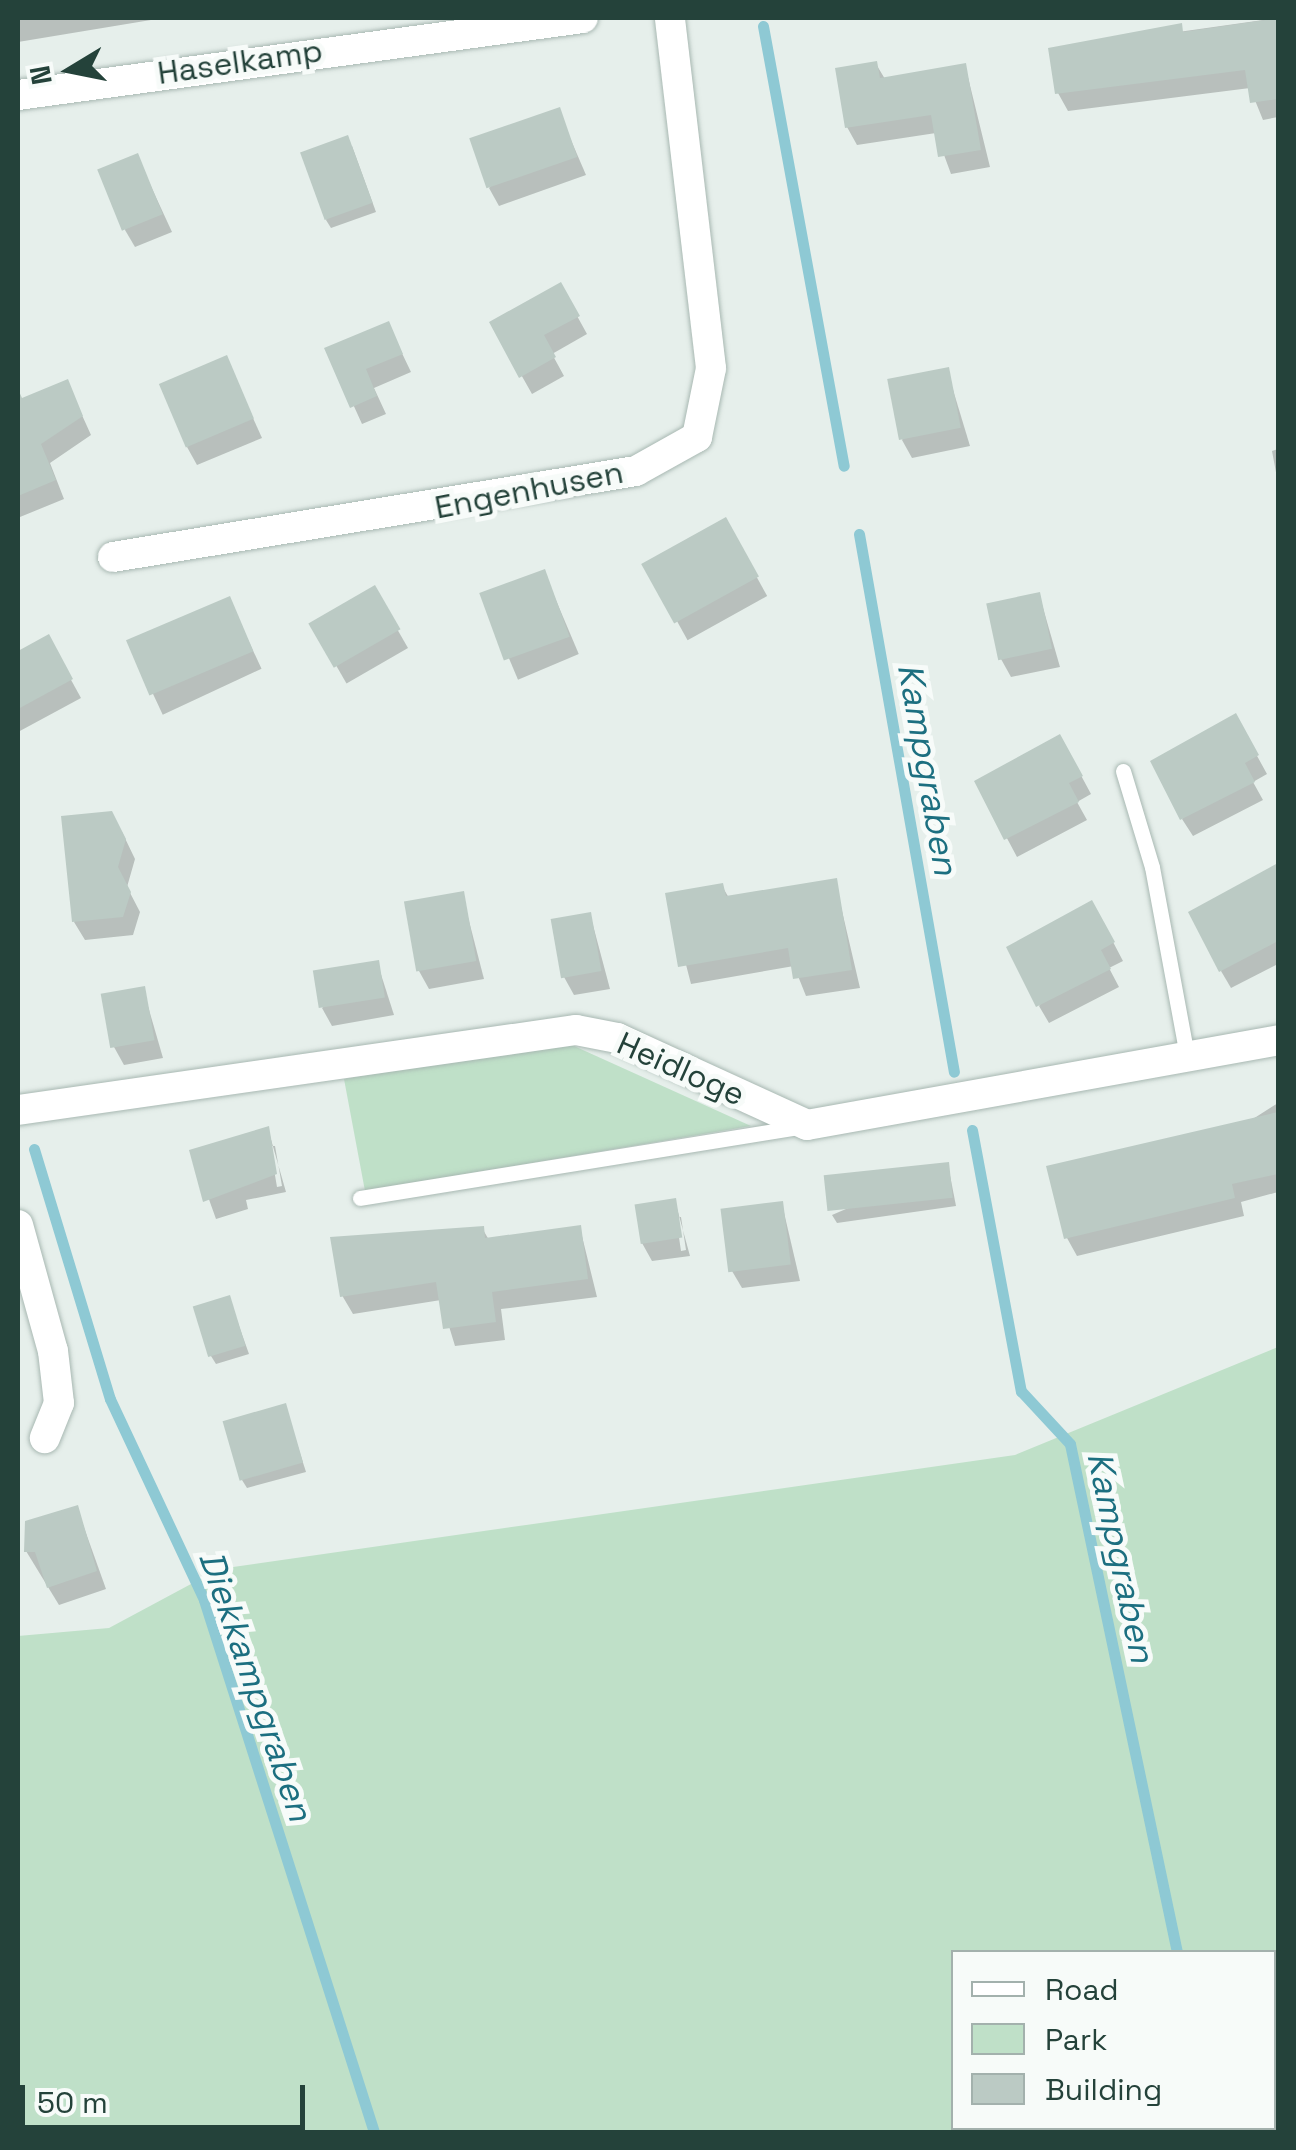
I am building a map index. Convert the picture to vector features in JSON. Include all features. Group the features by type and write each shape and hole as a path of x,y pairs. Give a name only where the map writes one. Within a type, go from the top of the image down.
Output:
{"street":[{"name":"Haselkamp","path":"18,95 360,31 583,18"},
{"name":"Engenhusen","path":"113,558 636,470 697,437 711,368 670,18"},
{"name":"Heidloge","path":"18,1110 576,1030 617,1038 807,1126"},
{"path":"807,1126 1188,1061 1278,1040"},
{"path":"18,1226 54,1351 59,1403 46,1438"}],"lane":[{"path":"1122,771 1152,866 1188,1061"},
{"path":"360,1198 807,1126"}],"green space":[{"path":"563,1041 751,1126 365,1191 344,1079"},
{"path":"1278,1347 1278,2132 18,2132 18,1636 109,1628 219,1569 1015,1455"}],"building":[{"path":"1278,18 1278,99 1250,103 1245,70 1055,94 1048,48 1182,23 1183,32"},
{"path":"877,61 880,78 966,63 981,150 938,157 931,115 845,128 835,68"},
{"path":"560,107 577,157 486,188 469,138"},
{"path":"348,135 373,203 325,220 300,152"},
{"path":"138,153 163,214 122,231 97,169"},
{"path":"561,282 580,316 544,335 556,357 519,378 489,322"},
{"path":"389,321 403,354 366,369 377,396 350,408 324,348"},
{"path":"227,355 254,419 186,447 159,384"},
{"path":"949,367 961,428 899,440 887,379"},
{"path":"68,379 83,416 41,444 56,480 18,496 18,389 22,398"},
{"path":"726,517 759,576 674,624 641,564"},
{"path":"545,569 570,637 504,661 479,593"},
{"path":"375,585 401,629 334,668 308,624"},
{"path":"1040,592 1052,649 998,660 986,603"},
{"path":"230,596 253,651 149,695 126,640"},
{"path":"49,634 73,679 18,709 18,651"},
{"path":"1236,713 1259,755 1245,763 1255,782 1180,820 1150,761"},
{"path":"1060,734 1083,776 1069,783 1079,802 1004,840 974,781"},
{"path":"112,811 126,839 118,867 131,892 123,917 72,922 61,816"},
{"path":"1278,863 1278,941 1219,972 1188,912"},
{"path":"837,878 852,970 793,979 788,948 678,967 665,893 723,883 726,896"},
{"path":"464,891 476,961 416,972 404,902"},
{"path":"1092,900 1115,942 1101,950 1111,969 1036,1007 1006,947"},
{"path":"591,912 601,971 561,978 551,919"},
{"path":"379,960 385,998 319,1008 313,970"},
{"path":"145,986 155,1040 110,1048 101,994"},
{"path":"1278,1112 1278,1174 1232,1184 1235,1198 1064,1239 1046,1166"},
{"path":"269,1126 277,1174 203,1202 189,1150"},
{"path":"949,1162 953,1198 827,1211 824,1175"},
{"path":"676,1198 682,1238 641,1244 635,1205"},
{"path":"783,1201 791,1265 728,1272 720,1209"},
{"path":"581,1225 588,1279 492,1292 496,1322 443,1329 436,1282 340,1297 330,1237 484,1226 485,1238"},
{"path":"230,1295 245,1346 208,1357 193,1306"},
{"path":"286,1403 303,1463 240,1481 223,1421"},
{"path":"78,1505 97,1571 47,1588 35,1552 24,1552 25,1521"}],"waterway":[{"name":"Kampgraben","path":"763,26 844,466"},
{"name":"Kampgraben","path":"859,534 954,1072"},
{"name":"Kampgraben","path":"972,1130 1021,1391 1070,1444 1177,1950"},
{"name":"Diekkampgraben","path":"34,1149 110,1399 204,1600 374,2132"}]}
